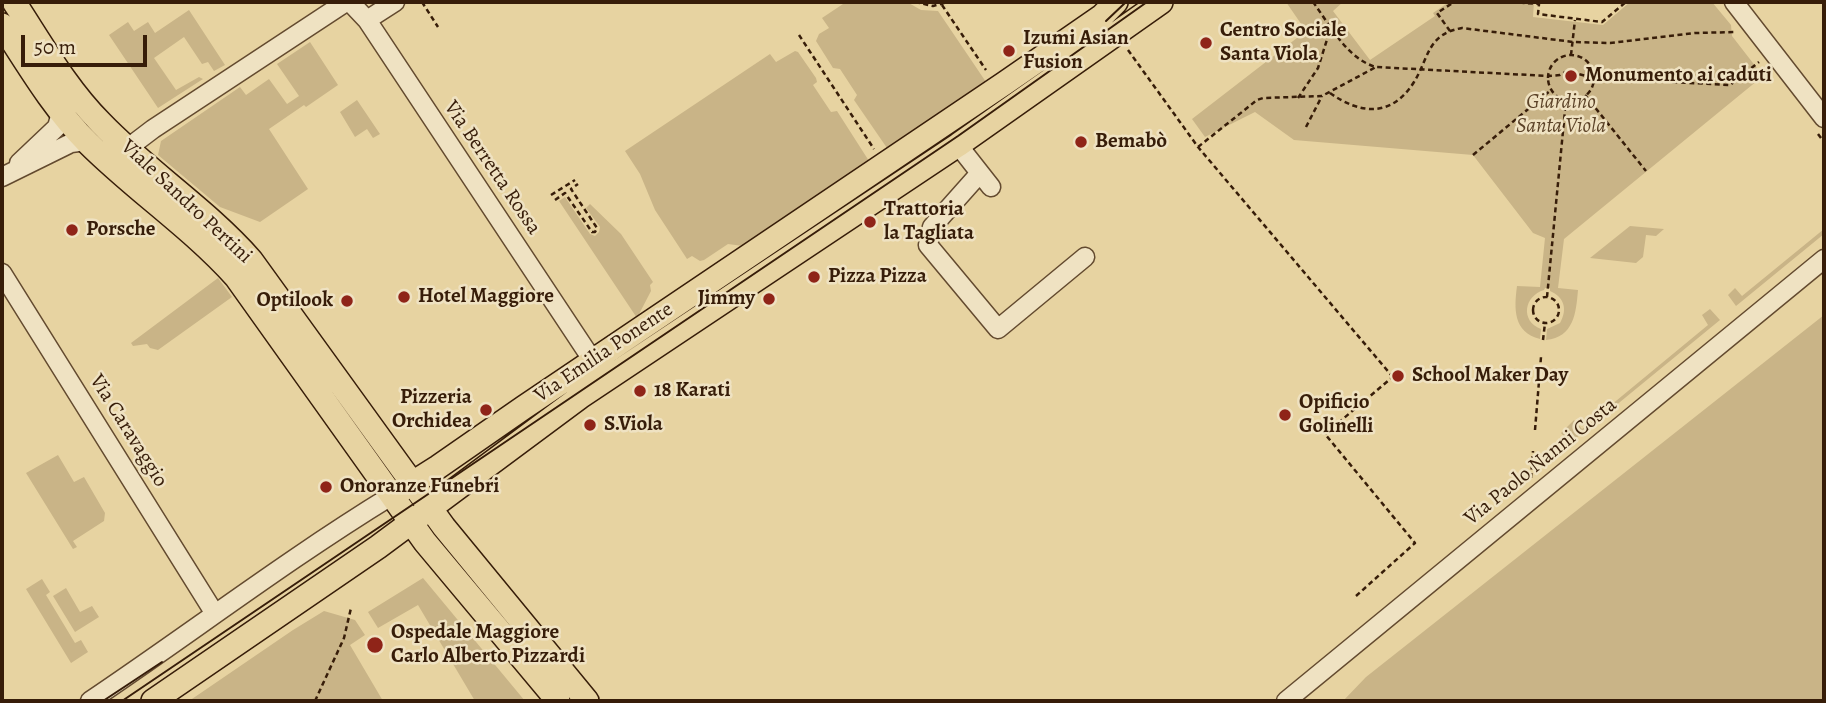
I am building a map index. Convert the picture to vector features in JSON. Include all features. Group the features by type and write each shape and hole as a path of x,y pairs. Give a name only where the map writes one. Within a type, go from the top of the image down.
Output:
{"main road":[{"name":"Viale Sandro Pertini","path":"14,2 74,91 100,122 221,228 251,260 430,508 587,701"},
{"name":"Via Emilia Ponente","path":"391,496 1005,83 1102,16 1116,2"},
{"name":"Via Emilia Ponente","path":"153,701 411,523 580,397 958,145 1161,2"},
{"name":"Viale Sandro Pertini","path":"2,25 61,113 86,141 207,246 236,277 411,523 558,701"}],"street":[{"name":"Via Berretta Rossa","path":"128,148 348,2 367,20 593,361"},
{"path":"367,20 395,2"},
{"path":"1734,2 1824,118"},
{"path":"5,175 57,127 61,113"},
{"path":"5,175 71,144 86,141"},
{"path":"958,145 986,180 932,227 928,245 998,329 1085,257"},
{"name":"Via Paolo Nanni Costa","path":"1286,701 1824,259"},
{"name":"Via Caravaggio","path":"2,273 215,614"},
{"name":"Via Emilia Ponente","path":"90,701 391,496"}],"path":[{"path":"422,2 438,27"},
{"path":"915,2 929,6 947,2"},
{"path":"1313,2 1357,59 1376,67 1548,76 1567,71 1594,78 1730,85 1761,61"},
{"path":"1450,31 1437,13 1454,2"},
{"path":"1511,2 1539,4 1538,14 1602,22 1626,2"},
{"path":"942,5 986,71"},
{"path":"1572,55 1575,19"},
{"path":"1298,98 1318,68 1331,27"},
{"path":"1330,93 1355,107 1379,109 1399,99 1415,80 1431,47 1450,31 1462,28 1573,42 1610,43 1695,33 1739,32"},
{"path":"799,35 881,159"},
{"path":"1122,41 1198,147 1392,376"},
{"path":"1572,55 1588,63 1594,78 1585,96 1566,100 1552,90 1548,76 1553,62 1572,55"},
{"path":"1198,147 1257,100 1322,96 1376,67"},
{"path":"1473,155 1552,90"},
{"path":"1306,127 1322,96"},
{"path":"1585,96 1646,172"},
{"path":"1547,297 1566,100"},
{"path":"551,195 575,180"},
{"path":"555,200 565,193 592,232 596,232 597,228 571,189 578,184"},
{"path":"1547,297 1557,304 1558,313 1554,320 1545,323 1535,318 1533,310 1539,299 1547,297"},
{"path":"1543,340 1545,323"},
{"path":"1535,430 1541,357"},
{"path":"1356,596 1415,543 1325,433 1401,370"},
{"path":"1531,478 1533,451"},
{"path":"315,701 344,638 351,608"}],"green space":[{"path":"846,2 907,2 921,10 938,11 986,82 887,148 854,100 857,95 840,69 833,68 816,41 819,34 829,28 822,18"},
{"name":"Giardino Santa Viola","path":"1286,2 1343,2 1333,11 1370,60 1435,16 1433,13 1449,2 1534,2 1533,17 1603,25 1630,2 1712,2 1731,25 1732,36 1763,76 1564,239 1558,288 1578,290 1576,307 1568,329 1555,338 1546,340 1547,329 1560,323 1564,308 1559,297 1550,291 1550,288 1537,293 1527,309 1530,320 1541,329 1540,339 1525,331 1516,311 1517,286 1540,287 1545,238 1533,233 1473,155 1294,140 1255,112 1205,137 1192,119 1306,31"},
{"path":"189,10 225,65 214,71 208,62 202,64 184,37 154,58 176,90 199,77 203,79 158,108 109,35 128,22 134,31 148,22 155,33"},
{"path":"310,42 338,85 269,129 308,189 260,222 220,207 158,155 161,141 240,87 246,95 269,79 287,104 299,96 277,64"},
{"path":"795,51 816,78 817,82 813,85 831,112 837,111 869,161 743,246 728,244 704,260 700,261 692,256 687,259 655,210 640,174 625,151 770,54 776,62"},
{"path":"357,100 380,134 373,138 367,129 355,137 340,112"},
{"path":"565,197 590,234 595,236 600,227 586,208 590,204 621,234 653,282 637,318 559,201"},
{"path":"1630,226 1664,229 1656,236 1646,235 1643,257 1636,263 1590,258"},
{"path":"1824,229 1824,234 1736,306 1728,295 1735,288 1742,296"},
{"path":"218,278 232,297 158,350 147,344 133,346 131,343"},
{"path":"1710,309 1720,320 1570,443 1561,433 1574,420 1582,429 1708,325 1702,315"},
{"path":"1824,315 1824,701 1343,701 1366,677"},
{"path":"58,455 74,482 84,477 105,513 104,521 73,541 77,547 73,549 26,473"},
{"path":"423,578 525,701 475,701 418,605 378,628 368,612"},
{"path":"42,579 50,592 46,595 75,643 81,640 88,652 71,663 26,589"},
{"path":"66,588 80,612 92,606 99,617 75,632 53,596"},
{"path":"324,611 355,620 365,635 350,645 383,701 189,701 293,630"}],"tram line":[{"path":"1106,21 1126,2"},
{"path":"122,701 958,136 1147,2"},
{"path":"103,701 162,662"}],"place":[{"name":"Centro Sociale Santa Viola","path":"1206,43"},
{"name":"Izumi Asian Fusion","path":"1009,51"},
{"name":"Monumento ai caduti","path":"1571,76"},
{"name":"Bemabò","path":"1081,142"},
{"name":"Trattoria la Tagliata","path":"870,222"},
{"name":"Porsche","path":"72,230"},
{"name":"Pizza Pizza","path":"814,277"},
{"name":"Hotel Maggiore","path":"404,297"},
{"name":"Jimmy","path":"769,299"},
{"name":"Optilook","path":"347,301"},
{"name":"School Maker Day","path":"1398,376"},
{"name":"18 Karati","path":"640,391"},
{"name":"Pizzeria Orchidea","path":"486,410"},
{"name":"Opificio Golinelli","path":"1285,415"},
{"name":"S.Viola","path":"590,425"},
{"name":"Onoranze Funebri","path":"326,487"},
{"name":"Ospedale Maggiore Carlo Alberto Pizzardi","path":"375,645"}]}
